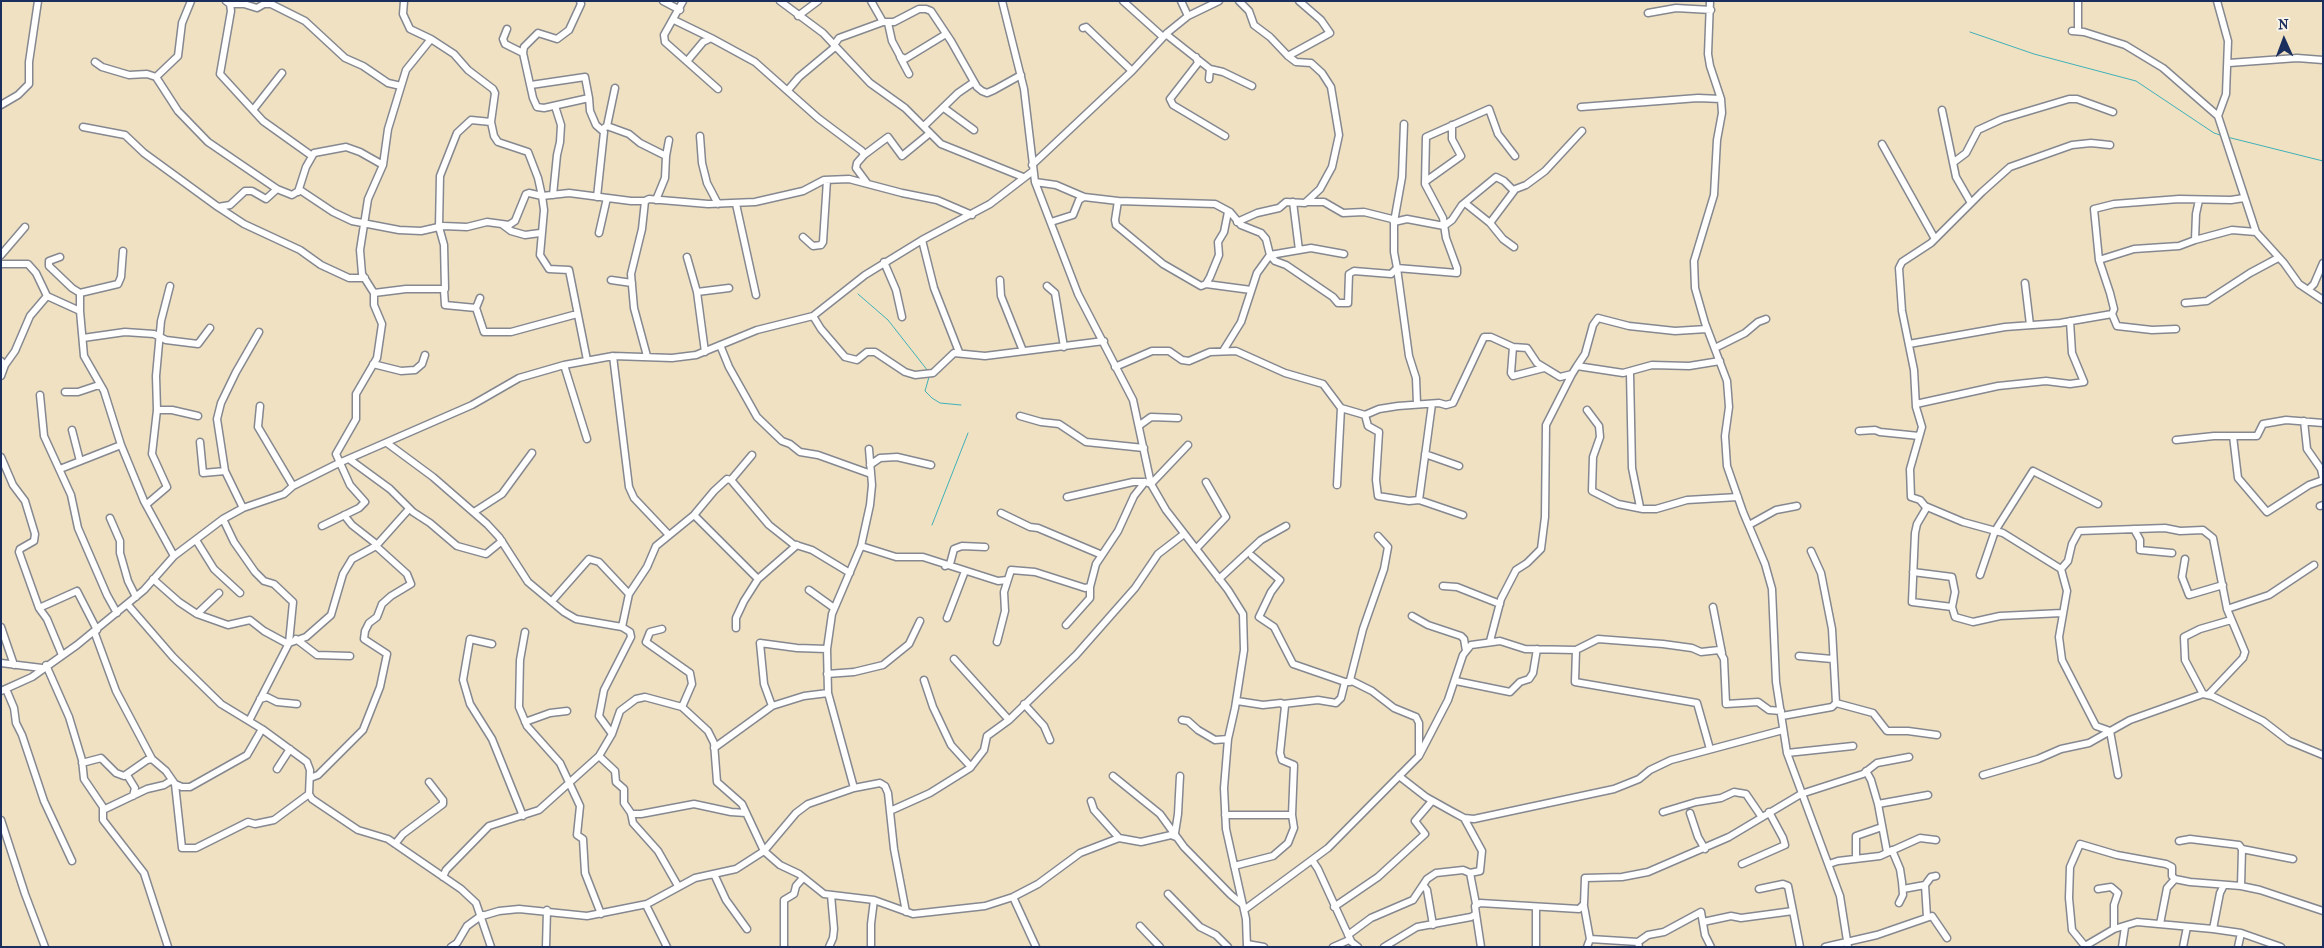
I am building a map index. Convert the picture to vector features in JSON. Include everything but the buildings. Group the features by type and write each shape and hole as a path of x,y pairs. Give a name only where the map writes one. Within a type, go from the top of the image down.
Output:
{"street":[{"path":"1,105 18,95 29,84 29,62 38,1"},
{"path":"156,77 178,56 182,23 191,1"},
{"path":"404,1 403,14 410,29 431,39 454,54 468,70 492,89 495,94 491,122 492,132 498,142 528,152 538,178 544,210 540,233 540,255 549,269 569,270 587,360"},
{"path":"580,1 581,4 569,30 557,39 538,33 524,47 524,53 537,107 555,106 590,98"},
{"path":"664,1 680,10"},
{"path":"684,1 664,38 718,89"},
{"path":"780,1 822,33 870,83 905,108 946,146 1024,177"},
{"path":"798,16 818,1"},
{"path":"871,1 885,23 909,74"},
{"path":"1002,1 1022,75 1035,182 1078,294 1133,400 1140,425 1148,483 1166,510 1241,607 1245,623 1244,650 1237,701 1228,739 1225,814 1243,907 1247,945 1264,947"},
{"path":"1123,1 1210,69 1222,72 1252,86"},
{"path":"1181,1 1188,16"},
{"path":"72,861 44,801 22,735 16,723 14,708 4,690 32,677 128,605 174,556 223,519 243,508 284,494 293,486 339,463 472,405 519,378 564,365 613,356 672,358 705,352 757,330 813,316 884,262 922,240 972,215 1024,177 1132,71 1165,35 1188,16 1218,1"},
{"path":"1238,1 1249,11 1254,25 1270,37 1296,62 1311,63 1326,78 1331,87 1339,132 1332,167 1320,189 1307,202"},
{"path":"1288,56 1330,32 1321,20 1299,1"},
{"path":"1710,1 1708,54 1721,99 1714,195 1694,267 1695,288 1707,329 1725,375 1729,407 1726,428 1726,458 1738,497 1766,564 1772,589 1776,682 1787,753 1840,896 1848,944"},
{"path":"2078,1 2075,31 2125,45 2162,68 2218,116 2238,171 2244,198 2256,232 2299,284 2323,300"},
{"path":"2217,1 2228,34 2226,94 2218,116"},
{"path":"312,156 264,120 220,74 231,11 228,3 244,4 257,8 264,4 271,4 305,21 346,58 363,66 388,83 401,86"},
{"path":"1648,13 1676,8 1711,10"},
{"path":"788,90 799,77 834,46 839,38 885,23 910,12 926,9 931,11 974,82 982,91 987,93 1022,75"},
{"path":"674,20 754,62 818,118 862,151 864,155"},
{"path":"1083,28 1086,27 1132,71"},
{"path":"507,29 503,39 505,44 524,53"},
{"path":"900,56 905,59 911,57 946,34"},
{"path":"688,60 703,42 711,38"},
{"path":"322,526 359,508 365,502 353,490 339,463 337,452 356,419 356,394 378,355 382,324 374,305 374,293 365,278 360,260 368,199 383,166 388,129 406,70 431,39"},
{"path":"1196,57 1198,63 1170,99 1172,105 1225,136"},
{"path":"2228,63 2297,58 2323,60"},
{"path":"95,62 102,67 129,75 147,74 156,77 178,112 208,142 277,189 292,195 302,192 333,212 352,221 399,230 428,231 439,227 467,227 486,222 503,225 512,224 515,222 526,194 529,192 542,196 569,193 686,204 736,204 755,202 803,191 827,180 849,179 937,200 972,215"},
{"path":"1209,79 1210,69"},
{"path":"253,110 282,73"},
{"path":"531,85 585,77 590,98 590,111 596,125 629,134 640,143 666,156"},
{"path":"924,126 958,93 974,82"},
{"path":"596,197 605,127 615,88"},
{"path":"1581,107 1689,98 1721,99"},
{"path":"1954,162 1966,153 1978,130 2002,119 2068,99 2077,99 2113,112"},
{"path":"553,195 561,125 555,106"},
{"path":"944,108 974,130"},
{"path":"1035,182 1056,184 1084,196 1118,201 1173,204 1210,203 1230,212 1237,222 1245,228 1263,236 1270,255 1275,261 1286,266 1338,303 1345,304 1348,303 1349,274 1354,271 1391,274 1397,268 1457,273 1444,226 1433,197 1426,186 1426,137 1489,109 1498,134 1514,156"},
{"path":"1942,110 1956,177 1971,203"},
{"path":"476,308 445,305 444,245 439,227 440,176 457,133 471,120 491,122"},
{"path":"1404,124 1402,177 1394,222 1394,252 1409,356 1416,378 1417,404"},
{"path":"1426,181 1461,156 1452,139 1452,124"},
{"path":"83,127 125,135 144,153 244,224 300,250 328,268 352,279 365,278"},
{"path":"1490,223 1514,190 1545,171 1582,131"},
{"path":"868,184 856,168 857,163 864,155 888,136 902,156 930,133"},
{"path":"700,136 702,163 707,183 718,204"},
{"path":"656,200 665,178 669,140"},
{"path":"2110,145 2091,143 2072,145 2017,164 1996,178 1935,239 1902,262 1899,268 1902,312 1915,382 1916,404 1922,427 1922,433 1919,436 1910,469 1909,488 1911,497 1920,500 1927,507 1962,522 2012,538 2061,569 2067,590 2059,637 2062,660 2096,726 2110,731"},
{"path":"1882,144 1935,239"},
{"path":"298,192 314,153 346,147 360,152 383,166"},
{"path":"1394,222 1407,219 1444,226 1452,220 1466,203 1496,177 1504,180 1514,190"},
{"path":"803,237 813,246 821,245 823,242 827,180"},
{"path":"218,207 230,205 245,191 252,191 266,199 277,189"},
{"path":"1051,222 1073,215 1079,200 1084,196"},
{"path":"599,233 608,198"},
{"path":"2176,330 2152,330 2117,326 2112,314 2114,309 2110,292 2099,260 2094,209 2114,204 2179,199 2231,200 2244,198"},
{"path":"2194,240 2196,214 2200,200"},
{"path":"644,201 642,229 631,268 634,308 647,356"},
{"path":"1118,201 1115,222 1134,241 1178,274 1197,285 1206,284 1251,290"},
{"path":"1237,222 1256,213 1278,208 1286,202 1324,202 1343,213 1364,212 1392,219 1394,222"},
{"path":"1293,202 1299,250"},
{"path":"1466,203 1490,223 1503,239 1514,247"},
{"path":"736,204 756,295"},
{"path":"1206,284 1219,255 1218,242 1224,232 1228,212"},
{"path":"503,225 511,231 525,235 540,233"},
{"path":"1,255 25,227"},
{"path":"2099,260 2134,249 2179,246 2232,230 2256,232"},
{"path":"922,240 934,288 959,352"},
{"path":"1223,351 1241,322 1251,290 1270,255 1316,248 1344,254"},
{"path":"60,257 49,261 49,266 80,293 118,284 121,277 123,251"},
{"path":"687,257 697,292 705,352"},
{"path":"2185,303 2208,301 2250,273 2278,258"},
{"path":"884,262 896,290 902,317"},
{"path":"2308,290 2314,284 2323,263"},
{"path":"1,264 28,264 36,273 47,296 80,311"},
{"path":"611,280 632,283"},
{"path":"1000,280 1002,296 1023,351"},
{"path":"2025,283 2030,325"},
{"path":"147,504 167,487 152,454 158,410 156,376 159,337 170,286"},
{"path":"1047,286 1055,293 1064,347"},
{"path":"697,292 729,288"},
{"path":"374,293 406,289 444,290"},
{"path":"80,293 84,356 104,391 134,479 174,556"},
{"path":"1,376 3,363 15,351 30,316 47,296"},
{"path":"480,298 476,308 484,332 511,332 577,314"},
{"path":"1909,344 2005,327 2112,314"},
{"path":"813,316 840,352 852,360 871,351 893,362 905,372 928,375 933,373 952,354 959,352 978,357 1104,341"},
{"path":"1490,641 1500,604 1516,570 1527,563 1541,549 1545,517 1546,425 1572,374 1585,354 1593,325 1598,318 1629,326 1675,332 1707,329"},
{"path":"1715,348 1745,333 1758,322 1766,319"},
{"path":"1916,404 1998,386 2046,382 2070,384 2084,382 2072,353 2070,320"},
{"path":"83,338 126,332 154,334 159,337 198,344 210,328"},
{"path":"243,508 225,471 217,426 218,412 236,372 259,332"},
{"path":"1115,366 1152,351 1169,351 1185,361 1196,359 1210,352 1241,352 1285,373 1323,384 1341,408 1365,415 1386,407 1417,404 1446,405 1456,400 1469,365 1483,338 1491,338 1513,347 1529,349 1537,363 1557,376 1572,374"},
{"path":"720,345 757,417 782,441 790,444 800,452 818,455 871,474"},
{"path":"1513,347 1513,376 1544,368"},
{"path":"373,364 401,371 415,370 422,364 425,356"},
{"path":"613,356 629,488 634,498 669,535"},
{"path":"1577,366 1630,372 1652,364 1689,366 1720,361"},
{"path":"1710,364 1725,375"},
{"path":"564,365 587,440"},
{"path":"1630,372 1632,468 1640,507"},
{"path":"65,392 78,392 99,385"},
{"path":"40,395 44,436 71,494 78,528 107,595 117,613"},
{"path":"1419,500 1432,404"},
{"path":"260,406 258,427 293,486"},
{"path":"1337,485 1341,408"},
{"path":"158,410 172,410 198,416"},
{"path":"1587,410 1599,426 1600,437 1593,457 1592,491 1618,504 1656,509 1688,500 1738,497"},
{"path":"1365,415 1368,426 1379,432 1376,480 1378,496 1409,501 1419,500 1463,515"},
{"path":"1020,416 1041,422 1059,424 1086,442 1144,448"},
{"path":"1140,425 1151,417 1178,418"},
{"path":"2176,440 2257,436 2261,426 2266,422 2286,420 2323,423"},
{"path":"2234,436 2238,478 2267,512 2323,479 2321,469 2307,449 2304,421"},
{"path":"72,430 80,461"},
{"path":"1859,431 1875,430 1899,435 1919,436"},
{"path":"200,442 203,473 225,471"},
{"path":"387,442 474,512 502,541 528,582 552,601 576,619 622,627 630,632 632,639 608,680 598,712 600,719 612,734"},
{"path":"60,469 121,445"},
{"path":"1066,625 1090,598 1090,586 1096,564 1118,531 1134,496 1188,445"},
{"path":"854,788 828,693 827,649 834,608 861,546 870,504 871,474 869,449"},
{"path":"474,512 502,494 532,453"},
{"path":"1425,454 1459,466"},
{"path":"622,627 629,594 647,567 656,546 694,515 723,481 730,480 752,455"},
{"path":"1,456 13,486 25,501 35,534 34,541 20,549 19,552 39,608 47,619 62,655"},
{"path":"870,465 880,458 898,457 930,465"},
{"path":"349,459 390,489 409,509 430,523 451,542 486,554 502,541"},
{"path":"1980,575 1995,531 2033,471 2098,504"},
{"path":"730,480 769,525 797,545 812,550 850,573"},
{"path":"1196,549 1226,517 1206,482"},
{"path":"1067,496 1148,483"},
{"path":"1749,525 1776,510 1796,506"},
{"path":"1927,507 1917,524 1915,533 1912,602 1952,607"},
{"path":"153,579 178,602 196,614 228,625 250,620 264,631 289,641 299,641 331,615 343,574 353,558 376,546 409,509"},
{"path":"1001,513 1030,527 1038,528 1102,555"},
{"path":"310,778 318,775 363,730 380,687 387,655 365,640 365,631 369,623 377,617 382,604 391,596 412,584 407,574 344,515"},
{"path":"694,515 758,579"},
{"path":"110,518 120,541 120,553 128,581 136,597"},
{"path":"223,519 234,542 254,572 264,581 274,584 294,602 289,641 249,721"},
{"path":"1219,579 1261,540 1286,526"},
{"path":"1983,775 2038,759 2061,749 2088,743 2161,708 2206,694 2245,655 2227,609 2213,538 2203,530 2134,529 2077,532 2068,561 2061,569"},
{"path":"2134,529 2140,540 2140,550 2172,553"},
{"path":"890,811 930,793 971,767 984,750 987,736 1010,720 1062,668 1100,628 1145,574 1158,554 1184,534"},
{"path":"1237,701 1263,705 1318,700 1336,703 1341,698 1348,682 1384,570 1388,547 1378,536"},
{"path":"196,540 214,569 240,593"},
{"path":"736,628 736,618 758,579 797,545"},
{"path":"861,546 896,557 923,558 998,581 1007,580"},
{"path":"946,566 950,564 954,549 962,546 985,547"},
{"path":"1811,551 1821,573 1832,629 1832,659 1836,703"},
{"path":"1252,556 1280,580 1271,592 1259,617 1274,627 1283,640 1289,658 1294,664 1372,691 1394,708 1416,717 1418,722 1419,756"},
{"path":"552,601 588,559 600,562 629,594"},
{"path":"2185,560 2182,577 2189,594 2223,586"},
{"path":"2227,609 2269,595 2314,564"},
{"path":"997,642 1005,611 1003,596 1009,571 1013,569 1035,572 1085,588 1090,586"},
{"path":"947,618 964,571"},
{"path":"1913,572 1952,577 1955,592 1952,607 1955,617 1973,622 2000,616 2062,613"},
{"path":"1442,586 1457,587 1500,604"},
{"path":"809,590 834,608"},
{"path":"39,608 77,591 95,630 116,691 152,759 166,771 174,782 184,787 195,785 244,757 249,752 262,729"},
{"path":"196,614 219,592"},
{"path":"128,605 174,657 221,704 262,729 307,762 310,770 309,794 312,799 358,830 374,833 395,844 461,889 476,903 491,947"},
{"path":"1714,607 1722,653 1726,704 1758,702 1769,710 1782,713 1832,707 1836,703"},
{"path":"1412,616 1428,625 1461,636 1464,639 1466,651"},
{"path":"2231,620 2200,629 2184,637 2185,660 2206,694 2263,721 2290,741 2323,755"},
{"path":"827,674 854,672 883,665 911,641 920,621"},
{"path":"1,628 14,666"},
{"path":"662,629 650,632 646,642 690,674 692,684 682,707"},
{"path":"525,632 520,660 518,702 525,722 560,763 580,806 577,833 583,840 585,873 601,914"},
{"path":"492,644 470,639 463,680 470,704 492,739 523,816"},
{"path":"1243,907 1312,860 1341,836 1419,756 1456,680 1458,665 1471,645 1490,641 1536,649 1576,650 1598,639 1663,644 1692,648 1701,652 1719,650 1722,653"},
{"path":"299,641 316,655 350,656"},
{"path":"772,706 764,684 760,643 797,648 827,649"},
{"path":"1456,680 1510,692 1520,682 1530,679 1534,673 1536,649"},
{"path":"1576,650 1576,682 1697,703 1710,749"},
{"path":"1799,656 1832,659"},
{"path":"954,660 1010,720"},
{"path":"1,663 14,666 44,667"},
{"path":"44,667 69,717 82,763 84,779 103,810 103,820 144,873 168,947"},
{"path":"924,680 933,707 950,745 971,767"},
{"path":"714,748 772,706 804,696 828,693"},
{"path":"260,699 266,697 282,703 297,704"},
{"path":"444,878 446,870 489,826 540,810 599,756 612,734 620,711 636,698 646,697 682,707 708,731 714,748 717,782 740,802 764,851 780,865 803,878 818,890 831,896 874,900 906,912 919,914 985,906 1013,897 1038,884 1080,853 1119,838 1141,842 1175,835"},
{"path":"1836,703 1873,713 1887,731 1937,734"},
{"path":"1024,704 1044,726 1050,740"},
{"path":"1234,866 1264,860 1280,851 1292,835 1294,765 1281,758 1286,716 1284,704"},
{"path":"525,722 550,713 567,711"},
{"path":"1182,720 1188,721 1198,730 1215,740 1228,739"},
{"path":"1399,776 1432,801 1464,818 1474,818 1614,790 1639,779 1650,770 1670,760 1782,730"},
{"path":"2110,731 2118,775"},
{"path":"1787,753 1853,746"},
{"path":"277,769 290,749"},
{"path":"599,756 615,771 616,782 624,788 624,801 634,824 658,852 678,886"},
{"path":"1587,947 1590,939 1584,906 1585,878 1622,877 1648,872 1729,837 1761,816 1801,794 1866,771 1877,763 1909,757"},
{"path":"82,763 100,758 120,776 126,775 147,760 152,759"},
{"path":"1866,771 1871,780 1882,827 1890,851 1900,869 1903,895 1899,903"},
{"path":"126,775 135,788 132,797"},
{"path":"1113,776 1160,814 1175,835 1243,907"},
{"path":"1175,835 1180,776"},
{"path":"174,782 182,848 196,848 248,822 255,824 274,820 309,794"},
{"path":"103,810 151,788 174,782"},
{"path":"395,844 403,834 443,804 429,782"},
{"path":"451,947 456,943 467,926 482,916 508,909 547,910 580,916 646,905 695,878 731,871 764,851 800,810 812,802 875,783 885,786 890,811 896,867 906,912"},
{"path":"1663,812 1696,802 1721,798 1734,792 1746,794 1761,816"},
{"path":"1878,804 1928,795"},
{"path":"1091,801 1094,810 1119,838"},
{"path":"1334,907 1378,877 1425,834 1415,821 1432,801"},
{"path":"631,814 641,814 694,804 725,811 746,813"},
{"path":"1742,864 1785,845 1769,812"},
{"path":"1690,813 1698,837 1705,849"},
{"path":"1225,814 1292,815"},
{"path":"1333,947 1350,938 1371,918 1413,900 1424,886 1427,878 1436,873 1463,870 1470,873 1480,871 1482,851 1464,818"},
{"path":"1,820 25,894 45,947"},
{"path":"1856,858 1854,840 1856,836 1882,827"},
{"path":"1829,864 1856,858 1880,856 1920,838 1936,840"},
{"path":"2179,842 2190,839 2234,844 2242,849 2293,859"},
{"path":"2281,947 2241,933 2213,928 2137,922 2114,929 2084,946 2072,930 2069,898 2070,867 2080,844 2117,855 2166,864 2172,867 2172,876 2175,879 2241,886 2291,899 2323,911"},
{"path":"2241,886 2242,849"},
{"path":"1312,860 1350,938 1358,947"},
{"path":"1470,873 1482,947"},
{"path":"714,874 726,900 747,929"},
{"path":"1927,917 1925,885 1931,877 1936,876"},
{"path":"784,947 784,900 794,894 796,886 803,878"},
{"path":"2160,924 2168,888 2175,879"},
{"path":"1759,889 1783,884 1788,886 1800,947"},
{"path":"1903,889 1925,885"},
{"path":"2213,928 2220,893 2224,885"},
{"path":"1424,886 1427,890 1432,924"},
{"path":"2098,889 2111,887 2118,892 2114,905 2114,929"},
{"path":"1168,894 1200,927 1216,935 1228,947"},
{"path":"829,947 834,929 831,896"},
{"path":"1013,897 1036,947"},
{"path":"871,947 874,900"},
{"path":"1476,904 1574,910 1584,906"},
{"path":"646,905 667,947"},
{"path":"1536,907 1536,947"},
{"path":"546,947 547,910"},
{"path":"1703,922 1731,916 1741,918 1792,911"},
{"path":"1590,939 1638,944 1652,933 1664,932 1701,912 1705,935 1710,947"},
{"path":"1384,947 1417,927 1471,917 1476,914"},
{"path":"1825,947 1848,944 1934,916 1947,938"},
{"path":"1140,926 1160,947"},
{"path":"2122,947 2125,927"},
{"path":"2183,947 2187,927"},
{"path":"2238,947 2241,933"}],"waterway":[{"path":"1970,32 2034,54 2136,81 2214,133 2220,135"},
{"path":"2227,137 2323,161"},
{"path":"858,294 888,320 928,371"},
{"path":"929,377 925,391 932,398 940,403 961,405"},
{"path":"932,525 968,433"}]}
